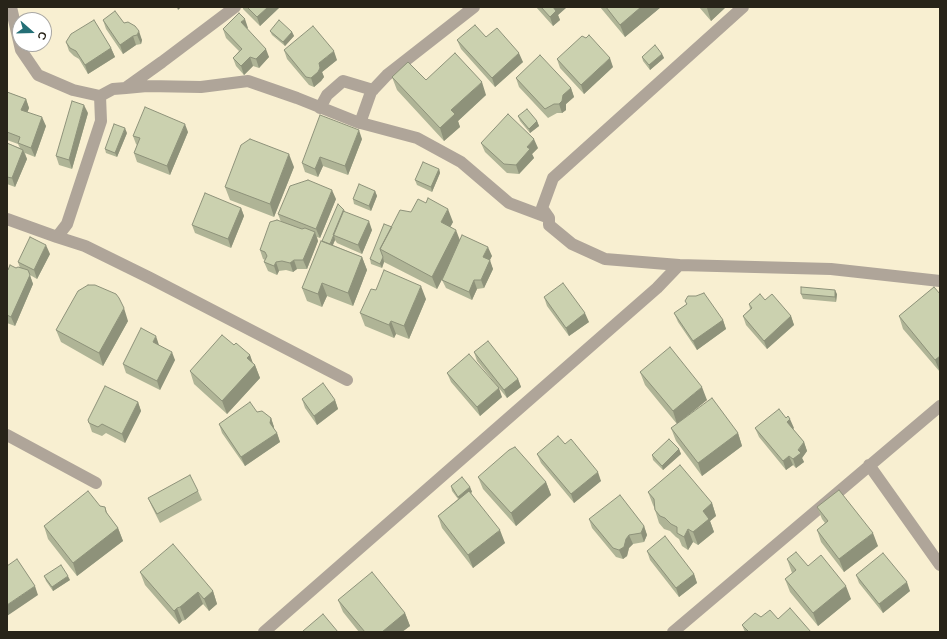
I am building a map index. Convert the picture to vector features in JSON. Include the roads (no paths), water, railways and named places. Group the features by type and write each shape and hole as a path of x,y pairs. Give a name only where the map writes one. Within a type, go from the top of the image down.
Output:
{"street":[{"path":"11,7 21,50 38,75 74,90 100,96 113,89 147,86 201,86 248,81 360,123 417,138 460,162 509,203 548,218"},
{"path":"126,88 234,7"},
{"path":"360,123 373,90 387,75 474,7"},
{"path":"743,7 553,178 542,208 548,218 548,225 572,244 605,259 679,265 831,269 940,281"},
{"path":"320,108 327,95 343,81 373,90"},
{"path":"57,236 67,224 101,121 100,96"},
{"path":"7,220 85,246 347,380"},
{"path":"264,632 657,288 679,265"},
{"path":"672,632 940,406"},
{"path":"7,436 96,483"},
{"path":"869,465 940,565"}]}
